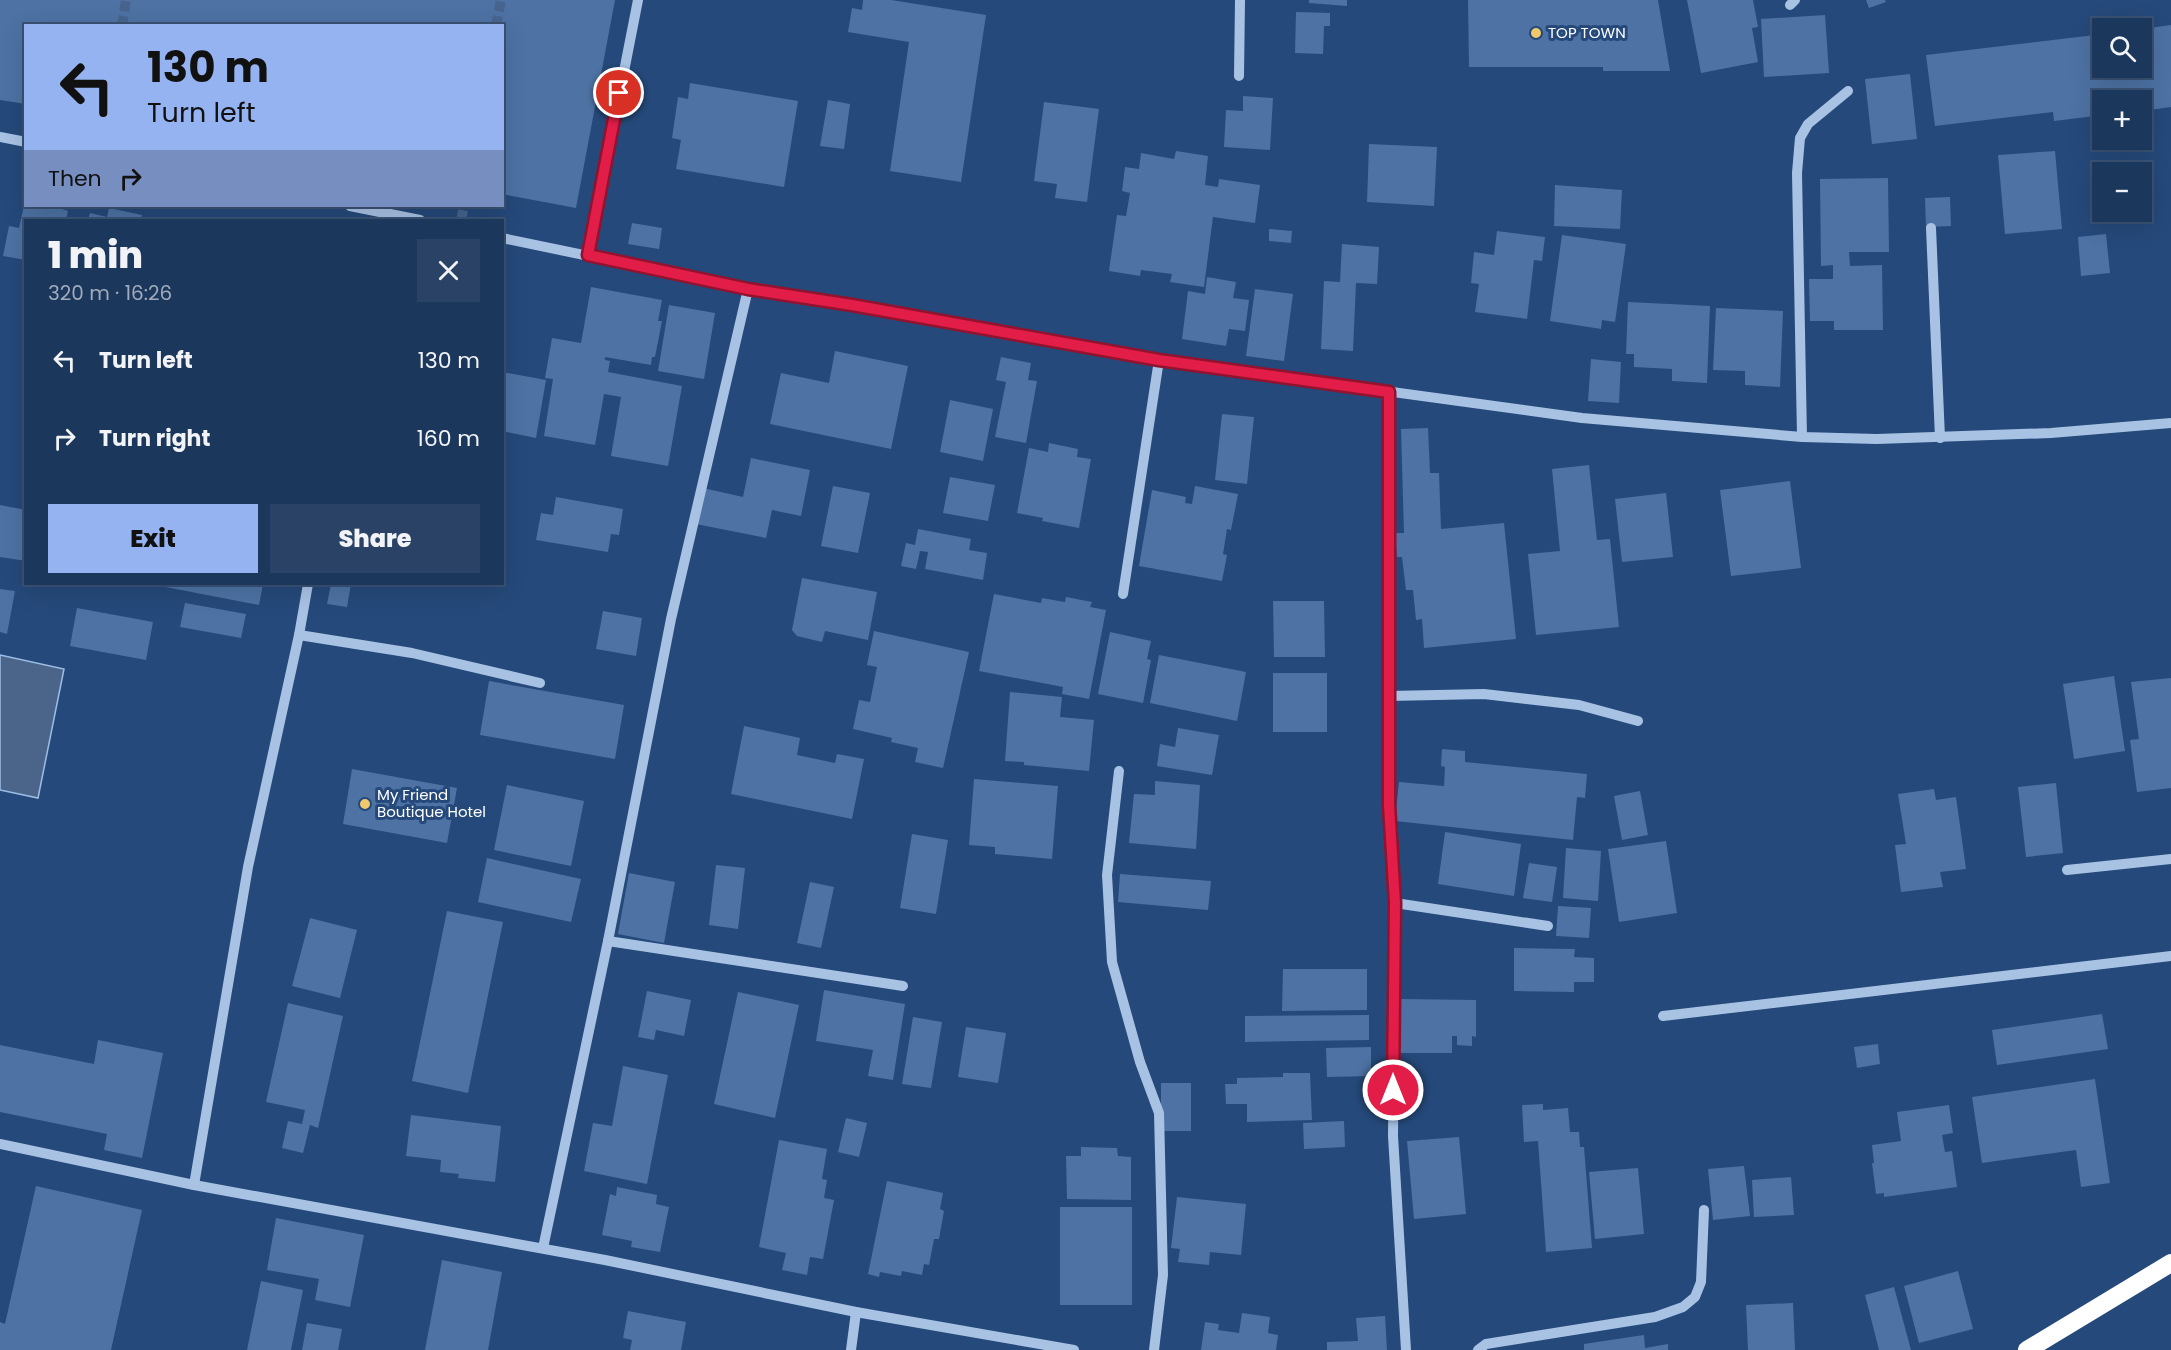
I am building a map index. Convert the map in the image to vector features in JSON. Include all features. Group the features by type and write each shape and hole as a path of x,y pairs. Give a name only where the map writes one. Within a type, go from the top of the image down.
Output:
{"highway":[{"path":"2027,1350 2171,1263"}],"street":[{"path":"588,255 638,0"},
{"path":"1239,75 1240,0"},
{"path":"1802,437 1797,173 1800,138 1808,124 1848,91"},
{"path":"0,137 24,142"},
{"path":"353,207 373,215 411,219"},
{"path":"1931,228 1940,438"},
{"path":"504,238 748,289 852,305 1159,360 1582,418 1802,437 1877,439 2051,433 2171,423"},
{"path":"543,1248 608,941 671,619 748,289"},
{"path":"1123,594 1159,360"},
{"path":"1389,392 1389,805 1395,903 1393,1136 1406,1350"},
{"path":"194,1185 248,867 308,585"},
{"path":"299,635 412,653 540,683"},
{"path":"1389,696 1484,694 1579,705 1638,721"},
{"path":"1119,771 1107,874 1112,962 1140,1062 1159,1113 1163,1275 1154,1350"},
{"path":"2067,870 2171,859"},
{"path":"1395,903 1548,926"},
{"path":"608,941 903,986"},
{"path":"1663,1016 2171,956"},
{"path":"0,1144 194,1185 543,1248 856,1312 1074,1350"},
{"path":"1478,1350 1486,1344 1655,1317 1683,1307 1695,1297 1701,1282 1704,1210"},
{"path":"851,1350 856,1312"}],"water":[{"path":"0,655 64,669 38,798 0,790"}],"building":[{"path":"0,0 615,0 576,208 504,194 504,24 24,24 24,104 0,100"},
{"path":"863,0 891,0 986,15 961,182 890,171 909,42 848,32 852,8 862,10"},
{"path":"1309,0 1347,0 1347,6 1309,3"},
{"name":"TOP TOWN","path":"1468,0 1658,0 1670,71 1603,71 1603,67 1469,67"},
{"path":"1687,0 1753,0 1758,27 1752,28 1758,62 1701,73"},
{"path":"1866,0 1885,0 1886,2 1869,8"},
{"path":"1296,12 1330,13 1330,26 1324,26 1323,54 1295,53"},
{"path":"1825,15 1829,73 1764,77 1761,19"},
{"path":"2171,25 2171,107 2152,110 2152,90 2092,90 2092,116 2054,121 2053,112 1935,126 1926,55 2092,35 2092,78 2152,78 2152,28"},
{"path":"1910,74 1917,139 1872,144 1865,79"},
{"path":"690,83 798,101 784,187 676,169 681,140 672,138 678,97 688,99"},
{"path":"1243,96 1273,98 1270,150 1224,147 1226,110 1243,111"},
{"path":"828,100 850,104 844,149 820,146"},
{"path":"1044,102 1099,109 1087,202 1055,198 1057,184 1034,181"},
{"path":"1369,144 1437,147 1434,206 1367,202"},
{"path":"1176,151 1208,156 1205,185 1218,187 1219,179 1260,185 1255,223 1213,217 1204,287 1170,282 1172,274 1141,270 1140,276 1109,271 1117,215 1126,216 1130,193 1122,191 1125,167 1139,169 1141,153 1174,159"},
{"path":"2055,151 2062,229 2005,234 1998,155"},
{"path":"1888,178 1889,252 1849,252 1850,266 1882,265 1883,330 1834,330 1834,321 1810,321 1809,279 1833,279 1833,265 1821,266 1820,179"},
{"path":"1555,185 1622,190 1620,229 1554,226"},
{"path":"1950,197 1951,226 1926,227 1925,198"},
{"path":"24,206 62,207 68,211 66,219 24,219 24,260 3,256 9,226 19,228"},
{"path":"109,208 142,215 141,219 88,219 90,213 107,217"},
{"path":"632,223 662,228 659,249 628,244"},
{"path":"1269,229 1292,231 1291,243 1269,241"},
{"path":"1497,231 1545,237 1542,261 1534,260 1527,319 1475,312 1479,284 1471,283 1474,252 1494,255"},
{"path":"2106,234 2110,273 2081,276 2078,237"},
{"path":"1562,235 1626,244 1615,322 1602,320 1601,329 1550,321"},
{"path":"1342,244 1379,247 1377,284 1356,283 1353,351 1321,349 1324,281 1340,282"},
{"path":"1207,277 1236,282 1233,298 1249,300 1245,331 1229,329 1226,346 1182,339 1188,291 1205,294"},
{"path":"591,287 662,300 658,321 662,321 655,357 652,357 651,365 605,357 605,360 610,361 608,372 682,386 668,466 611,456 621,397 604,394 595,445 544,436 553,379 545,378 552,338 581,343"},
{"path":"1255,289 1293,294 1284,361 1246,356"},
{"path":"1628,302 1710,306 1707,383 1672,381 1672,369 1634,367 1634,354 1626,354"},
{"path":"669,305 715,313 704,379 658,371"},
{"path":"1716,308 1783,311 1780,387 1745,385 1745,371 1713,370"},
{"path":"835,351 908,366 891,449 770,424 781,373 829,383"},
{"path":"1001,357 1031,363 1028,380 1037,381 1026,443 995,437 1006,382 996,380"},
{"path":"1591,359 1621,362 1619,403 1588,401"},
{"path":"504,372 546,380 536,438 504,431"},
{"path":"950,400 993,409 983,461 940,452"},
{"path":"1222,414 1254,417 1247,484 1215,480"},
{"path":"1428,428 1430,473 1439,473 1441,529 1504,523 1516,639 1424,648 1422,619 1416,620 1413,590 1406,590 1402,557 1397,557 1395,533 1404,533 1401,429"},
{"path":"1049,443 1078,449 1077,457 1091,459 1079,528 1042,521 1043,518 1017,513 1029,448 1048,452"},
{"path":"751,458 810,470 801,516 772,510 766,538 696,524 703,488 743,497"},
{"path":"1589,465 1597,540 1610,539 1619,627 1536,635 1528,554 1560,551 1552,469"},
{"path":"950,477 995,485 988,521 943,513"},
{"path":"1790,481 1801,568 1731,576 1720,490"},
{"path":"833,486 870,493 858,553 821,546"},
{"path":"1195,486 1238,494 1231,530 1227,529 1223,554 1227,555 1222,581 1139,566 1152,490 1186,497 1185,503 1192,504"},
{"path":"1666,493 1673,557 1622,562 1615,499"},
{"path":"556,497 623,509 619,535 611,534 608,552 536,540 541,513 553,515"},
{"path":"0,505 24,510 24,561 0,557"},
{"path":"918,529 971,539 969,550 987,553 983,580 925,569 928,552 920,551 916,569 901,566 906,543 915,545"},
{"path":"802,578 877,592 868,640 825,631 822,642 797,636 792,630"},
{"path":"155,585 263,585 259,605"},
{"path":"331,585 351,585 347,607 327,604"},
{"path":"0,589 15,591 7,634 0,632"},
{"path":"994,594 1041,603 1042,598 1065,602 1066,597 1092,602 1090,607 1106,610 1089,699 1062,694 1063,687 979,671"},
{"path":"1273,601 1324,601 1325,657 1274,657"},
{"path":"185,603 246,614 241,638 180,627"},
{"path":"77,608 153,622 146,660 70,646"},
{"path":"603,611 642,618 636,656 596,649"},
{"path":"874,631 969,652 943,768 915,762 918,748 891,742 892,738 853,729 859,700 870,702 877,667 867,665"},
{"path":"1110,632 1151,641 1147,659 1151,660 1143,703 1098,694"},
{"path":"1159,655 1246,672 1237,721 1150,703"},
{"path":"1273,673 1327,673 1327,732 1273,732"},
{"path":"2114,676 2125,751 2074,759 2063,684"},
{"path":"2171,678 2171,788 2137,792 2130,740 2139,739 2131,682"},
{"path":"489,681 624,705 615,759 480,735"},
{"path":"1010,692 1062,697 1060,717 1094,720 1089,771 1005,761"},
{"path":"744,726 800,738 797,755 835,763 837,754 864,759 852,819 731,794"},
{"path":"1178,728 1219,735 1212,775 1157,766 1160,744 1175,747"},
{"path":"1442,749 1465,751 1465,762 1587,774 1585,798 1577,797 1573,840 1395,821 1399,782 1444,786 1445,767 1441,766"},
{"path":"352,769 457,788 447,843 343,824"},
{"path":"974,779 1058,786 1052,859 995,854 995,847 969,845"},
{"path":"1155,781 1200,785 1196,849 1129,843 1134,794 1155,795"},
{"path":"2056,783 2063,853 2026,857 2018,787"},
{"path":"507,785 584,801 571,866 494,850"},
{"path":"1934,789 1936,800 1956,797 1966,869 1940,872 1943,887 1901,892 1895,845 1906,844 1898,794"},
{"path":"1640,791 1648,835 1622,840 1614,796"},
{"path":"1445,832 1521,844 1514,896 1438,884"},
{"path":"912,834 948,840 936,914 900,908"},
{"path":"1666,841 1677,913 1619,922 1608,849"},
{"path":"1566,848 1601,851 1598,901 1563,898"},
{"path":"487,858 581,879 571,922 478,902"},
{"path":"1529,863 1557,867 1552,902 1523,898"},
{"path":"716,865 745,868 738,929 709,925"},
{"path":"629,873 675,882 664,943 618,934"},
{"path":"1120,874 1211,881 1208,910 1118,902"},
{"path":"810,882 834,887 821,948 797,943"},
{"path":"1558,906 1591,908 1589,938 1556,936"},
{"path":"447,911 503,922 468,1093 412,1081"},
{"path":"310,918 357,930 340,998 292,986"},
{"path":"1514,948 1575,949 1574,957 1594,958 1594,982 1574,982 1574,992 1514,991"},
{"path":"1283,969 1367,969 1367,1010 1282,1011"},
{"path":"824,990 905,1004 893,1080 868,1076 873,1050 816,1041"},
{"path":"647,991 691,1000 684,1036 656,1030 654,1040 638,1037"},
{"path":"738,992 799,1005 775,1118 714,1104"},
{"path":"1400,999 1476,1000 1476,1037 1472,1036 1472,1046 1457,1045 1457,1036 1452,1036 1452,1053 1400,1053"},
{"path":"288,1003 343,1016 318,1128 310,1125 303,1153 282,1148 288,1121 302,1124 305,1110 266,1102"},
{"path":"2102,1014 2108,1049 1997,1065 1992,1030"},
{"path":"1369,1015 1369,1040 1245,1042 1245,1016"},
{"path":"913,1017 942,1022 931,1088 902,1084"},
{"path":"966,1027 1006,1033 998,1083 958,1077"},
{"path":"98,1040 163,1053 142,1158 104,1150 107,1134 0,1112 0,1045 94,1064"},
{"path":"1878,1044 1880,1064 1857,1068 1854,1047"},
{"path":"1371,1047 1371,1076 1327,1077 1326,1048"},
{"path":"623,1066 668,1075 647,1184 584,1171 593,1123 612,1126"},
{"path":"1283,1073 1310,1073 1312,1120 1247,1122 1247,1104 1226,1104 1225,1084 1237,1084 1237,1078 1283,1077"},
{"path":"2095,1079 2110,1183 2081,1187 2076,1150 1982,1163 1972,1097"},
{"path":"1161,1083 1191,1083 1191,1131 1161,1131"},
{"path":"1543,1104 1543,1110 1568,1108 1570,1132 1579,1132 1580,1147 1584,1147 1592,1248 1546,1252 1538,1141 1524,1142 1522,1105"},
{"path":"1949,1105 1953,1133 1942,1135 1945,1152 1952,1151 1957,1187 1884,1197 1884,1193 1876,1194 1872,1145 1901,1141 1897,1112"},
{"path":"411,1115 501,1126 495,1182 458,1178 459,1174 440,1172 441,1160 406,1156"},
{"path":"846,1118 867,1123 859,1157 838,1152"},
{"path":"1344,1121 1345,1147 1304,1149 1303,1123"},
{"path":"1459,1137 1466,1214 1414,1219 1407,1141"},
{"path":"779,1140 827,1149 822,1179 827,1180 824,1198 834,1200 823,1259 810,1257 807,1275 782,1270 786,1253 759,1247"},
{"path":"1081,1147 1117,1148 1118,1156 1131,1157 1131,1200 1067,1199 1066,1156 1081,1156"},
{"path":"1744,1166 1750,1216 1713,1220 1708,1169"},
{"path":"1638,1168 1644,1234 1595,1239 1589,1172"},
{"path":"1791,1177 1794,1215 1754,1217 1752,1180"},
{"path":"887,1181 943,1193 940,1209 944,1211 939,1239 934,1239 929,1265 924,1264 922,1275 902,1271 901,1276 880,1272 879,1277 868,1274"},
{"path":"36,1186 142,1210 111,1350 0,1350 0,1322 5,1324"},
{"path":"617,1187 657,1195 656,1204 669,1207 660,1252 631,1247 632,1241 602,1235 610,1194 616,1196"},
{"path":"1177,1197 1246,1204 1241,1255 1210,1252 1209,1265 1178,1262 1180,1249 1171,1248"},
{"path":"1060,1207 1132,1207 1132,1305 1060,1305"},
{"path":"276,1218 364,1235 350,1307 315,1300 319,1279 267,1270"},
{"path":"442,1260 502,1272 488,1350 425,1350"},
{"path":"1958,1271 1973,1329 1919,1343 1904,1286"},
{"path":"261,1281 303,1290 291,1350 247,1350"},
{"path":"1894,1287 1911,1350 1879,1350 1865,1295"},
{"path":"1793,1303 1795,1350 1748,1350 1746,1305"},
{"path":"628,1311 686,1322 681,1350 630,1350 632,1340 623,1338"},
{"path":"1242,1313 1270,1317 1268,1333 1278,1335 1276,1350 1201,1350 1205,1322 1219,1324 1218,1330 1239,1333"},
{"path":"1385,1316 1387,1350 1327,1350 1327,1342 1358,1341 1356,1318"},
{"path":"307,1323 342,1329 338,1350 302,1350"},
{"path":"1644,1335 1645,1348 1668,1344 1668,1350 1584,1350 1584,1344"}],"tunnel":[{"path":"122,24 126,0"},
{"path":"496,24 501,0"},
{"path":"461,219 464,207"}],"place":[{"name":"TOP TOWN","path":"1536,33"},
{"name":"My Friend Boutique Hotel","path":"365,804"}],"route":[{"path":"619,93 588,255 748,289 852,305 1159,360 1389,392 1389,805 1395,903 1393,1090"}]}
